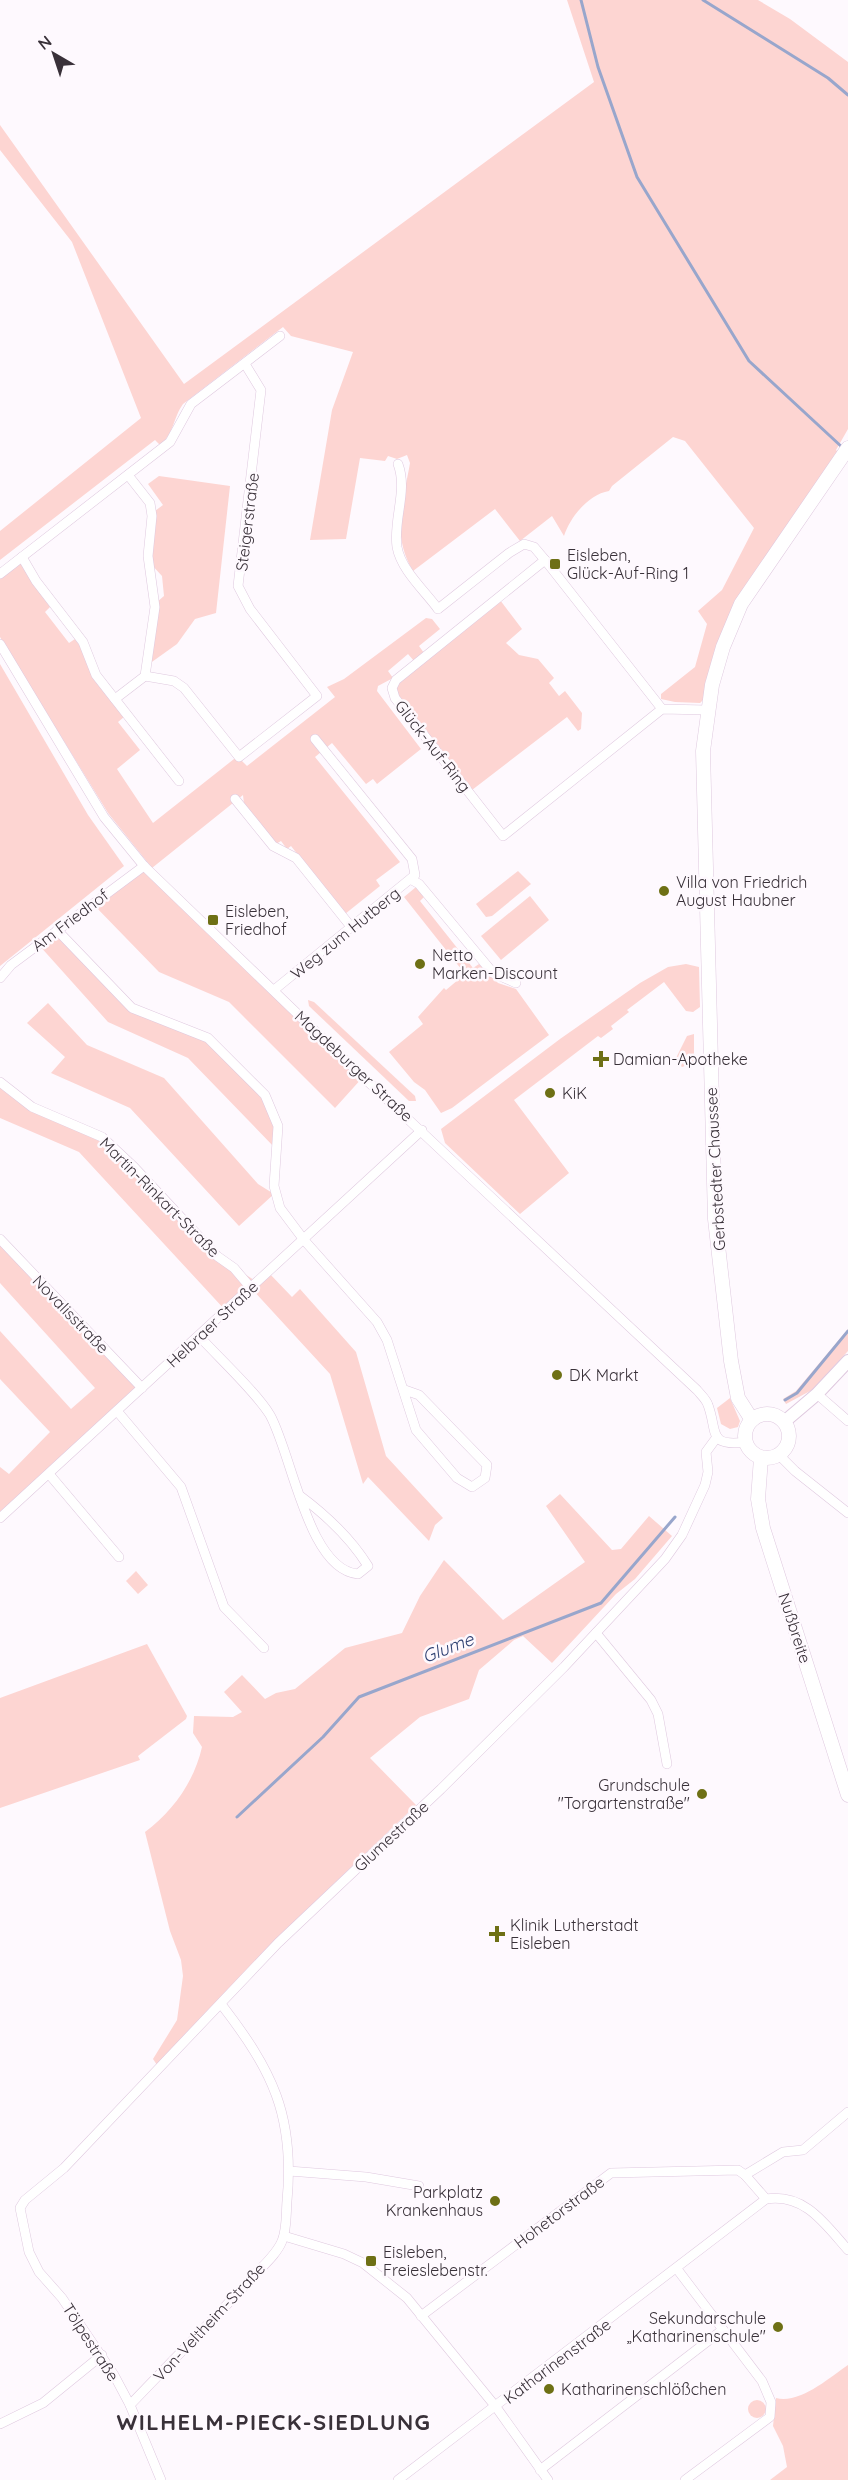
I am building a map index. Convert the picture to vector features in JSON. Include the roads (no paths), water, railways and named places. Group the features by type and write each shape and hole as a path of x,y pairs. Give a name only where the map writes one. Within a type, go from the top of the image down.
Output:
{"main road":[{"name":"Gerbstedter Chaussee","path":"752,1420 738,1398 726,1329 715,1219 703,751 706,710 723,647 741,604 845,453"},
{"path":"769,1414 784,1422 789,1436 788,1443 779,1455 761,1458 751,1452 746,1442 746,1430 752,1420 769,1414"},
{"name":"Nußbreite","path":"761,1458 758,1499 763,1528 848,1795"}],"street":[{"path":"0,574 170,442 190,404 280,336"},
{"name":"Steigerstraße","path":"145,676 174,681 184,688 239,757 317,696 250,609 238,586 261,390 245,364"},
{"path":"398,464 402,476 396,536 398,549 404,564 438,609 509,553 524,544 534,546 662,709 706,710"},
{"path":"115,699 145,676 154,607 148,556 152,516 150,503 128,475"},
{"path":"22,557 36,581 83,642 96,675 179,781"},
{"name":"Glück-Auf-Ring","path":"545,560 396,680 392,688 395,698 503,836 662,709"},
{"name":"Magdeburger Straße","path":"0,644 104,817 144,866 363,1077 697,1390 708,1403 717,1437"},
{"path":"315,739 412,859 413,878 494,973 516,983"},
{"path":"235,799 273,846 296,858 352,928"},
{"name":"Am Friedhof","path":"0,978 10,965 144,866"},
{"name":"Weg zum Hutberg","path":"274,990 413,878"},
{"path":"57,930 132,1008 208,1038 265,1095 278,1126 274,1177 275,1197 287,1220 377,1322 387,1340 416,1430 457,1478 472,1486 484,1478 487,1465 420,1395 405,1390"},
{"name":"Martin-Rinkart-Straße","path":"0,1082 32,1107 102,1137 134,1167 217,1256 234,1268 251,1288"},
{"name":"Helbraer Straße","path":"0,1518 422,1130"},
{"name":"Novalisstraße","path":"0,1239 142,1388"},
{"path":"199,1336 270,1416 299,1495 325,1554 347,1573 358,1574 368,1566 360,1553 329,1517 299,1495"},
{"path":"784,1422 817,1394 846,1363"},
{"path":"817,1394 848,1421"},
{"path":"117,1411 181,1487 224,1607 264,1648"},
{"path":"717,1437 730,1444 746,1442"},
{"name":"Glumestraße","path":"20,2208 25,2200 64,2168 278,1943 441,1789 596,1633 665,1559 682,1535 705,1485 708,1472 706,1452 717,1437"},
{"path":"779,1455 788,1465 848,1513"},
{"path":"49,1474 119,1557"},
{"path":"596,1633 651,1700 658,1714 667,1764"},
{"path":"221,2004 252,2044 272,2081 287,2134 289,2171 284,2236 344,2254 363,2263 407,2298 496,2407 548,2480"},
{"path":"848,2112 803,2150 783,2152 745,2175 766,2199 793,2200 808,2206 848,2250"},
{"name":"Hohetorstraße","path":"421,2316 611,2173 738,2170 745,2175"},
{"path":"289,2171 366,2177 419,2186"},
{"name":"Katharinenstraße","path":"398,2480 766,2199"},
{"name":"Tölpestraße","path":"20,2208 29,2252 39,2272 62,2298 102,2355 130,2405 161,2480"},
{"name":"Von-Veltheim-Straße","path":"130,2405 242,2288 278,2248 284,2236"},
{"path":"677,2269 721,2331 765,2385 771,2402 770,2417 686,2480"},
{"path":"540,2470 721,2331"},
{"path":"0,2424 43,2403 102,2355"}],"waterway":[{"path":"581,0 598,67 637,177 749,361 843,448"},
{"path":"703,0 828,78 848,95"},
{"name":"Glume","path":"785,1400 797,1393 848,1331"},
{"name":"Glume","path":"237,1817 323,1737 359,1697 601,1603 675,1517"}],"place":[{"name":"Eisleben, Glück-Auf-Ring 1","path":"555,564"},
{"name":"Villa von Friedrich August Haubner","path":"664,891"},
{"name":"Eisleben, Friedhof","path":"213,920"},
{"name":"Netto Marken-Discount","path":"420,964"},
{"name":"Damian-Apotheke","path":"601,1059"},
{"name":"KiK","path":"550,1093"},
{"name":"DK Markt","path":"557,1375"},
{"name":"Grundschule \"Torgartenstraße\"","path":"702,1794"},
{"name":"Klinik Lutherstadt Eisleben","path":"497,1934"},
{"name":"Parkplatz Krankenhaus","path":"495,2201"},
{"name":"Eisleben, Freieslebenstr.","path":"371,2261"},
{"name":"Sekundarschule „Katharinenschule\"","path":"778,2327"},
{"name":"Katharinenschlößchen","path":"549,2389"}],"district":[{"name":"WILHELM-PIECK-SIEDLUNG","path":"274,2422"}]}
